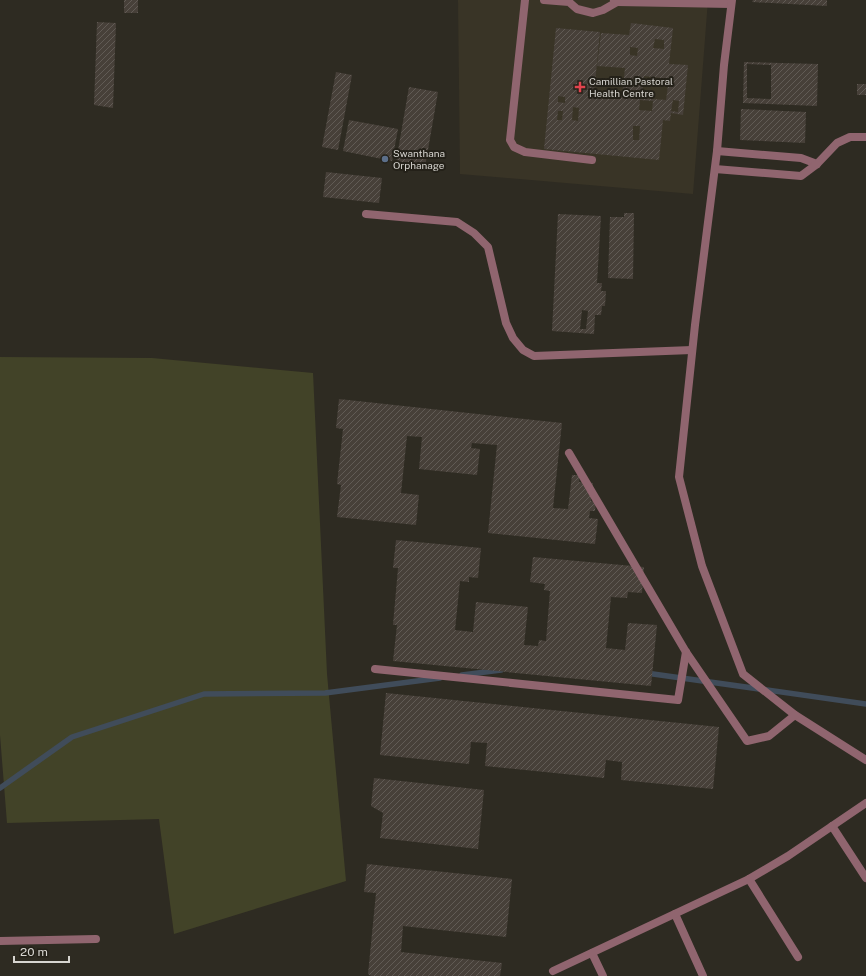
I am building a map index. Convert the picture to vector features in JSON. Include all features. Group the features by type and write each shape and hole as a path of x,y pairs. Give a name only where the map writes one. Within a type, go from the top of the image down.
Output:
{"street":[{"path":"525,0 510,140 514,147 525,152 592,160"},
{"path":"544,0 572,1 577,9 593,13 603,10 616,1 731,2 717,151 692,350 679,477 702,566 744,674 795,715 866,760"},
{"path":"715,169 801,176 817,164 837,143 850,138 866,137"},
{"path":"717,151 801,158 817,164"},
{"path":"366,214 457,222 474,233 488,247 506,323 513,338 523,350 534,356 692,350"},
{"path":"568,453 686,652 748,741 769,736 795,715"},
{"path":"375,669 678,700 686,652"},
{"path":"554,971 749,879 788,856 866,803"},
{"path":"832,826 866,878"},
{"path":"749,879 798,957"},
{"path":"675,914 704,976"},
{"path":"0,941 96,939"},
{"path":"592,953 602,976"}],"shaded area":[{"name":"Camillian Pastoral Health Centre","path":"458,0 708,0 693,194 460,174"}],"green space":[{"path":"0,357 152,358 313,373 327,674 346,881 174,934 159,819 7,823 0,735"}],"building":[{"path":"124,0 138,0 138,13 124,13"},
{"path":"753,0 827,0 827,6 752,2"},
{"path":"97,22 116,23 113,108 94,105"},
{"path":"631,23 673,28 669,64 688,65 683,115 671,113 670,121 663,120 659,160 544,149 556,28 600,32 594,93 622,96 625,68 597,66 601,33 629,35","holes":["655,39 664,40 664,49 653,48","630,47 638,48 637,56 630,55","644,76 669,79 666,100 642,98","558,96 565,97 565,103 558,102","640,100 653,101 652,111 639,110","673,100 679,101 678,112 671,111","573,107 579,108 578,121 572,120","558,111 563,111 562,120 557,120","633,126 640,126 639,140 633,140"]},
{"path":"744,62 818,64 817,106 743,103","holes":["747,64 771,65 771,99 747,98"]},
{"path":"336,72 352,75 338,150 322,147"},
{"path":"857,84 866,84 866,95 857,95"},
{"path":"409,87 438,92 425,167 396,162"},
{"path":"741,109 806,112 805,143 740,140"},
{"path":"349,120 398,129 392,161 343,151"},
{"path":"326,172 382,178 379,203 323,197"},
{"path":"624,213 634,213 633,279 608,278 610,217 624,217"},
{"path":"558,214 601,216 597,283 602,283 601,291 606,291 605,306 602,306 601,315 595,315 594,334 552,331","holes":["582,310 588,311 586,329 580,329"]},
{"path":"339,399 562,423 553,508 568,509 572,475 580,475 579,482 593,483 591,501 596,502 595,511 590,511 589,518 598,519 595,544 488,533 497,445 472,443 471,448 480,449 477,475 419,469 422,437 407,436 401,493 419,495 416,525 337,517 341,485 337,484 343,429 336,428"},
{"path":"396,540 481,548 478,578 469,577 469,582 460,581 455,630 473,632 476,602 528,607 524,645 538,646 539,640 546,641 550,591 544,590 545,584 530,582 533,557 644,567 642,593 628,592 627,598 611,597 606,648 625,650 628,623 657,625 651,686 393,661 397,625 393,625 398,568 393,568"},
{"path":"386,693 719,727 713,789 621,780 622,762 606,760 604,778 485,766 487,743 471,742 469,764 380,755"},
{"path":"374,778 484,790 478,849 380,838 383,813 371,806"},
{"path":"367,864 512,879 506,937 403,926 401,952 502,963 500,976 371,976 368,974 376,893 364,892"}],"waterway":[{"path":"462,675 501,670"},
{"path":"646,673 866,704"},
{"path":"0,788 72,737 204,694 325,693 440,678"}],"place":[{"name":"Camillian Pastoral Health Centre","path":"580,87"},
{"name":"Swanthana Orphanage","path":"385,159"}]}
